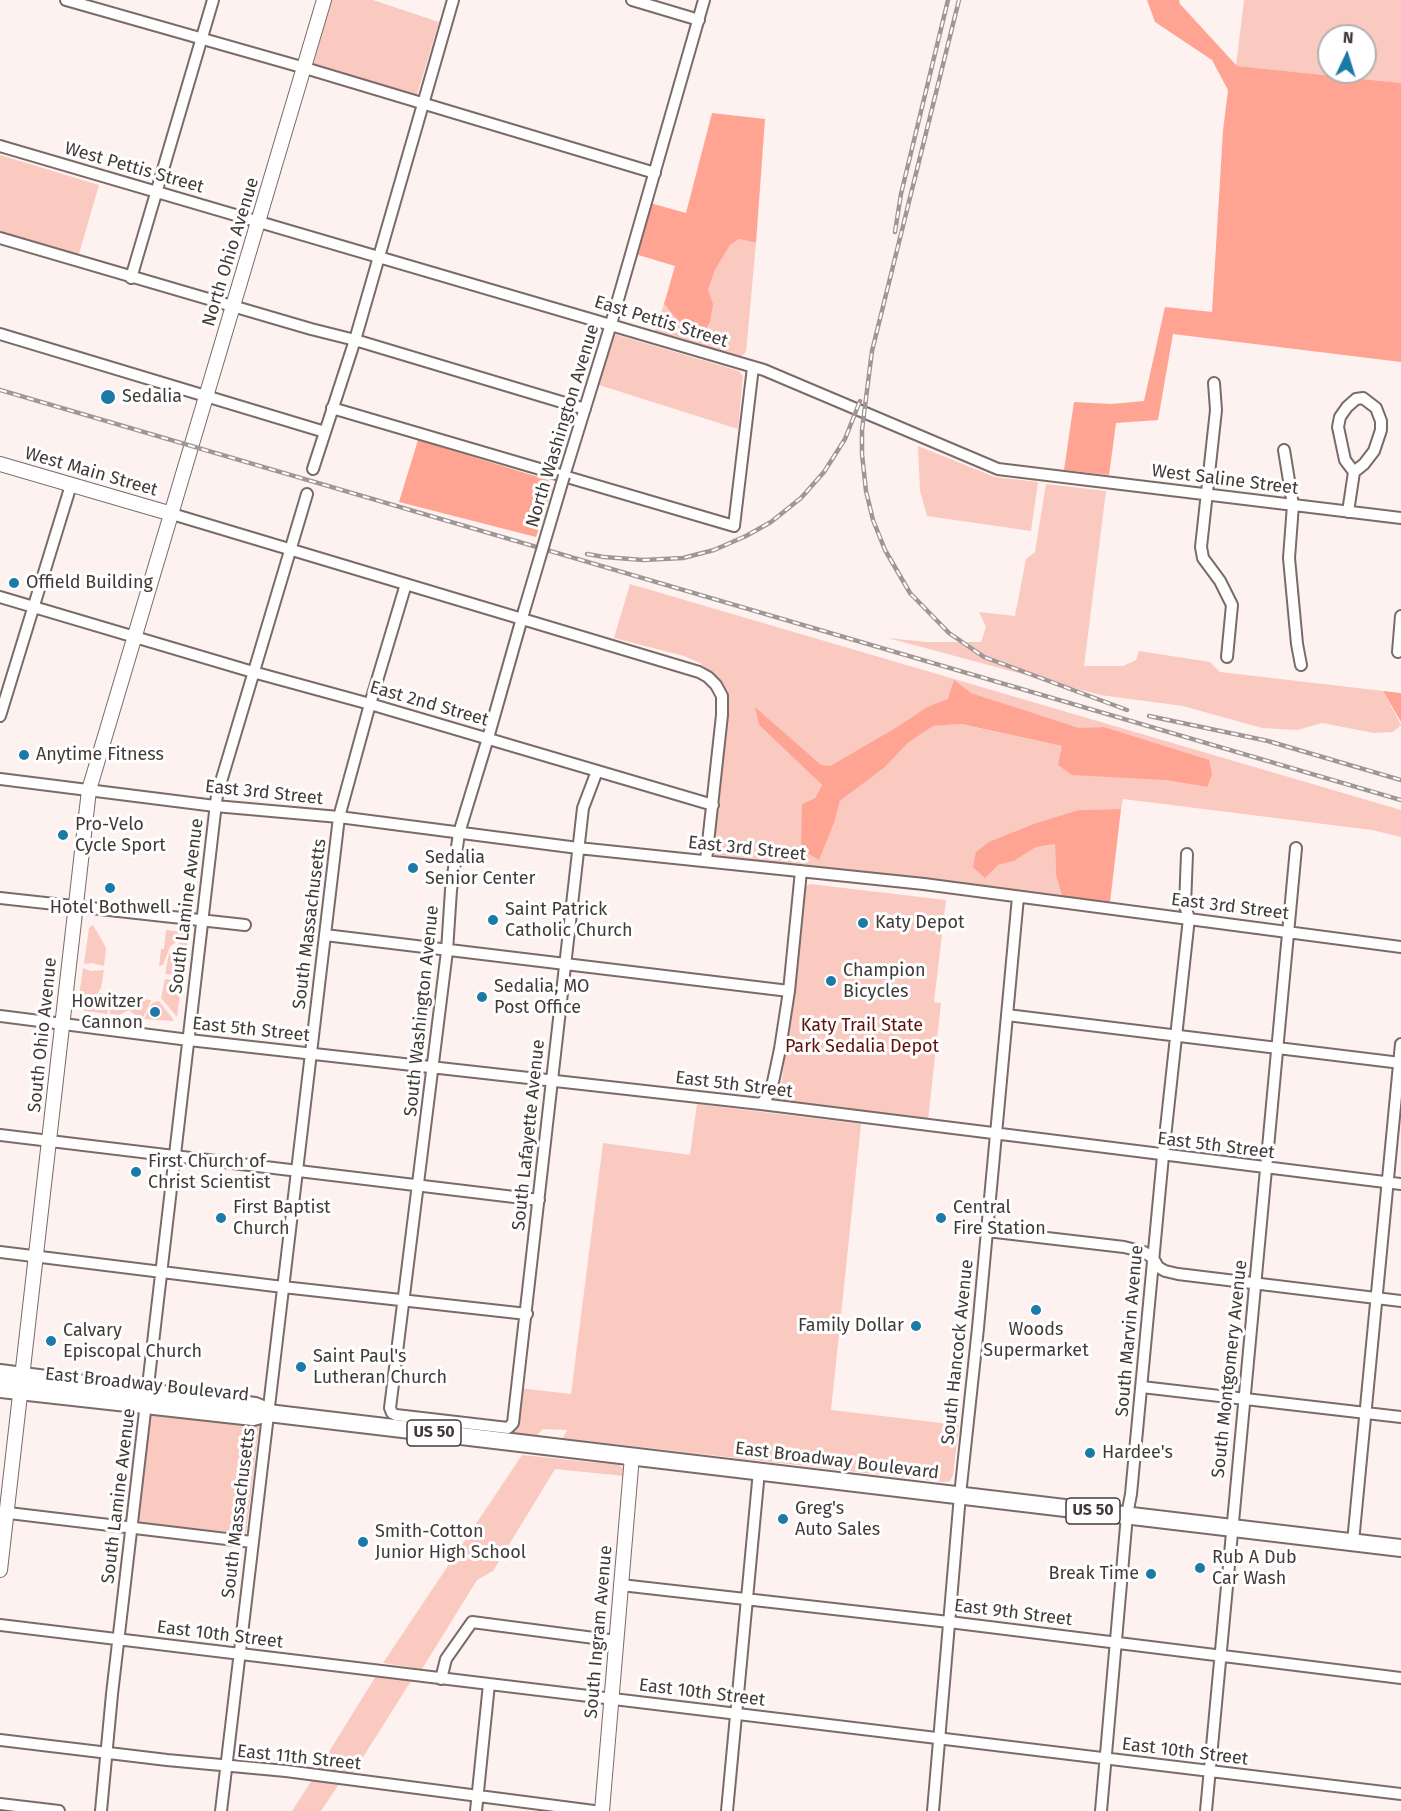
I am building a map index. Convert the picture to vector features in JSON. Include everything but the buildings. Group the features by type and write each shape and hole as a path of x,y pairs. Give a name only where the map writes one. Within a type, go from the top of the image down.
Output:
{"highway":[{"name":"US 50","path":"0,1373 21,1384"},
{"name":"East Broadway Boulevard","path":"21,1384 146,1398 253,1417 268,1413 1401,1548"},
{"name":"US 50","path":"0,1389 21,1384"}],"main road":[{"name":"North Ohio Avenue","path":"172,514 324,0"},
{"name":"West Main Street","path":"0,464 172,514"},
{"name":"South Ohio Avenue","path":"0,1570 3,1512 21,1384 89,790 172,514"},
{"name":"South Ingram Avenue","path":"602,1811 632,1456"}],"street":[{"path":"66,0 305,68 655,173"},
{"path":"131,278 213,0"},
{"path":"313,469 355,340 453,0"},
{"path":"632,0 699,20"},
{"name":"North Washington Avenue","path":"523,615 611,324 704,0"},
{"name":"West Pettis Street","path":"0,146 258,221"},
{"name":"East Pettis Street","path":"258,221 753,367 788,379 998,469 1045,475"},
{"path":"0,238 131,278 355,340 585,410"},
{"path":"0,334 325,432"},
{"path":"332,408 734,526 753,367"},
{"path":"1214,382 1216,410 1201,547 1203,558 1220,581 1232,605 1227,657"},
{"path":"1348,512 1354,472 1374,451 1381,430 1381,421 1376,408 1363,398 1356,399 1347,407 1340,417 1338,427 1344,460 1354,472"},
{"path":"1284,450 1293,505 1289,558 1295,633 1301,665"},
{"name":"West Saline Street","path":"1045,475 1401,518"},
{"path":"0,716 71,485"},
{"name":"South Lamine Avenue","path":"101,1811 118,1640 215,806 307,494"},
{"path":"172,514 406,584 523,615 699,672 708,677 722,696 722,715 706,861"},
{"name":"South Massachusetts","path":"221,1811 339,817 406,584"},
{"name":"East 2nd Street","path":"0,597 713,805"},
{"name":"South Washington Avenue","path":"512,1426 508,1428 392,1413 390,1408 416,1185 426,1126 447,951 451,890 459,833 523,615"},
{"path":"1398,652 1401,616"},
{"name":"South Lafayette Avenue","path":"512,1426 583,808 597,771"},
{"name":"East 3rd Street","path":"0,779 215,806 339,817 578,848 801,871 1018,897 1401,947"},
{"name":"South Montgomery Avenue","path":"1206,1811 1296,848"},
{"name":"South Marvin Avenue","path":"1101,1811 1127,1515 1131,1494 1175,1036 1189,918 1185,906 1187,854"},
{"path":"761,1104 767,1097 773,1082 789,991 801,871"},
{"name":"South Hancock Avenue","path":"933,1811 960,1495 1018,897"},
{"path":"0,898 245,925"},
{"path":"325,935 789,991"},
{"name":"East 5th Street","path":"0,1016 189,1040 761,1104 1401,1184"},
{"path":"1006,1016 1400,1063"},
{"path":"1353,1542 1401,1044"},
{"path":"0,1135 539,1200"},
{"path":"987,1231 1124,1247 1144,1252 1165,1271 1401,1301"},
{"path":"0,1252 526,1314"},
{"path":"1142,1387 1401,1417"},
{"path":"727,1811 759,1471"},
{"path":"3,1512 252,1542"},
{"name":"East 9th Street","path":"621,1585 949,1622 1401,1678"},
{"path":"441,1679 446,1659 472,1622 617,1641"},
{"name":"East 10th Street","path":"0,1625 1401,1794"},
{"path":"476,1811 489,1684"},
{"name":"East 11th Street","path":"0,1740 336,1777 594,1811"},
{"path":"0,1804 59,1811"}],"green space":[{"path":"331,0 373,0 439,22 417,95 413,96 313,65"},
{"path":"1244,0 1401,0 1401,83 1377,81 1377,24 1317,24 1317,74 1236,66"},
{"path":"0,155 99,185 78,257 0,233"},
{"path":"739,239 756,243 746,352 738,358 654,334 664,304 684,328 708,290 715,270 730,245"},
{"path":"614,334 739,371 743,376 738,429 596,384 610,337"},
{"path":"918,446 995,477 1038,482 1031,531 927,516 920,491"},
{"path":"1046,484 1106,491 1084,666 1123,666 1136,660 1139,651 1210,662 1220,672 1383,691 1401,725 1393,732 1374,733 1322,723 1297,730 1262,728 1183,706 1100,695 888,638 927,642 981,642 986,627 979,612 1015,616 1026,559 1035,552"},
{"path":"630,584 1401,810 1401,837 1372,830 1123,799 1121,809 1079,810 998,865 1014,861 1036,847 1055,844 1056,875 1062,896 711,855 720,703 712,674 700,663 684,656 614,638","holes":["971,693 1079,729 1104,727 1206,787 1165,780 1062,746 960,724 933,726 908,743 884,768 840,801 835,820 802,804 815,798 822,785 759,725 756,708 821,766 830,766 927,707"]},
{"name":"Katy Trail State Park Sedalia Depot","path":"810,884 946,900 934,1002 941,1003 928,1120 772,1099 782,1080 805,886"},
{"path":"93,925 106,949 104,966 84,964 89,928"},
{"path":"166,930 183,932 184,935 170,947 163,965 159,966 161,949 164,949"},
{"path":"184,938 188,939 183,975 165,974 169,953"},
{"path":"83,968 91,971 104,970 101,988 81,1007 78,1004"},
{"path":"165,979 182,980 177,1017 161,998"},
{"path":"101,993 105,996 108,1014 83,1009 93,1001 98,1004 101,1001 99,995"},
{"path":"108,995 151,1001 143,1018 139,1018 129,1010 119,1015 110,1014"},
{"path":"159,1001 173,1021 144,1019 152,1003"},
{"path":"697,1104 861,1124 831,1410 959,1425 953,1475 950,1481 563,1438 567,1430 543,1429 537,1435 512,1433 518,1388 571,1394 603,1143 690,1155"},
{"path":"152,1413 256,1424 259,1427 246,1534 140,1522 137,1518 148,1417"},
{"path":"522,1455 619,1465 624,1469 624,1476 555,1469 493,1571 477,1580 422,1669 383,1663"},
{"path":"376,1676 411,1681 353,1773 317,1771"},
{"path":"312,1780 339,1784 321,1811 292,1811"}],"shaded area":[{"path":"1147,0 1179,0 1180,4 1237,66 1317,74 1317,84 1377,84 1377,81 1401,83 1401,362 1173,334 1158,420 1116,423 1109,475 1064,470 1074,402 1111,404 1144,401 1165,307 1212,312 1223,131 1228,90 1212,60 1155,22"},
{"path":"712,113 765,119 756,243 739,239 730,245 715,270 708,290 713,304 710,322 705,330 684,328 664,304 675,266 635,254 650,203 686,213"},
{"path":"418,440 548,480 553,486 536,537 399,502"},
{"path":"954,680 971,693 1079,728 1104,727 1209,760 1212,774 1207,787 1165,780 1072,775 1058,765 1062,746 961,724 933,726 908,743 884,768 840,801 819,860 801,849 802,804 815,798 822,785 759,725 755,707 821,765 830,766 927,707 948,699"},
{"path":"1383,691 1401,693 1401,722"},
{"path":"1121,809 1110,902 1062,896 1056,875 1055,844 1036,847 1014,861 998,865 985,878 973,867 976,852 989,842 1034,824 1079,810"}],"railway":[{"path":"895,232 901,194 948,0"},
{"path":"959,0 872,351 862,430 866,491 873,520 885,550 910,593 949,633 984,657 1127,710"},
{"path":"0,390 1401,800"},
{"path":"587,554 643,560 683,558 714,550 771,522 801,498 824,472 845,439 860,401"},
{"path":"1149,716 1268,741 1401,780"}],"place":[{"name":"Sedalia","path":"108,397"},
{"name":"Offield Building","path":"14,583"},
{"name":"Anytime Fitness","path":"24,755"},
{"name":"Pro-Velo Cycle Sport","path":"63,835"},
{"name":"Sedalia Senior Center","path":"413,868"},
{"name":"Hotel Bothwell","path":"110,888"},
{"name":"Saint Patrick Catholic Church","path":"493,920"},
{"name":"Katy Depot","path":"863,923"},
{"name":"Champion Bicycles","path":"831,981"},
{"name":"Sedalia, MO Post Office","path":"482,997"},
{"name":"Howitzer Cannon","path":"155,1012"},
{"name":"First Church of Christ Scientist","path":"136,1172"},
{"name":"First Baptist Church","path":"221,1218"},
{"name":"Central Fire Station","path":"941,1218"},
{"name":"Woods Supermarket","path":"1036,1310"},
{"name":"Family Dollar","path":"916,1326"},
{"name":"Calvary Episcopal Church","path":"51,1341"},
{"name":"Saint Paul's Lutheran Church","path":"301,1367"},
{"name":"Hardee's","path":"1090,1453"},
{"name":"Greg's Auto Sales","path":"783,1519"},
{"name":"Smith-Cotton Junior High School","path":"363,1542"},
{"name":"Rub A Dub Car Wash","path":"1200,1568"},
{"name":"Break Time","path":"1151,1574"}]}
